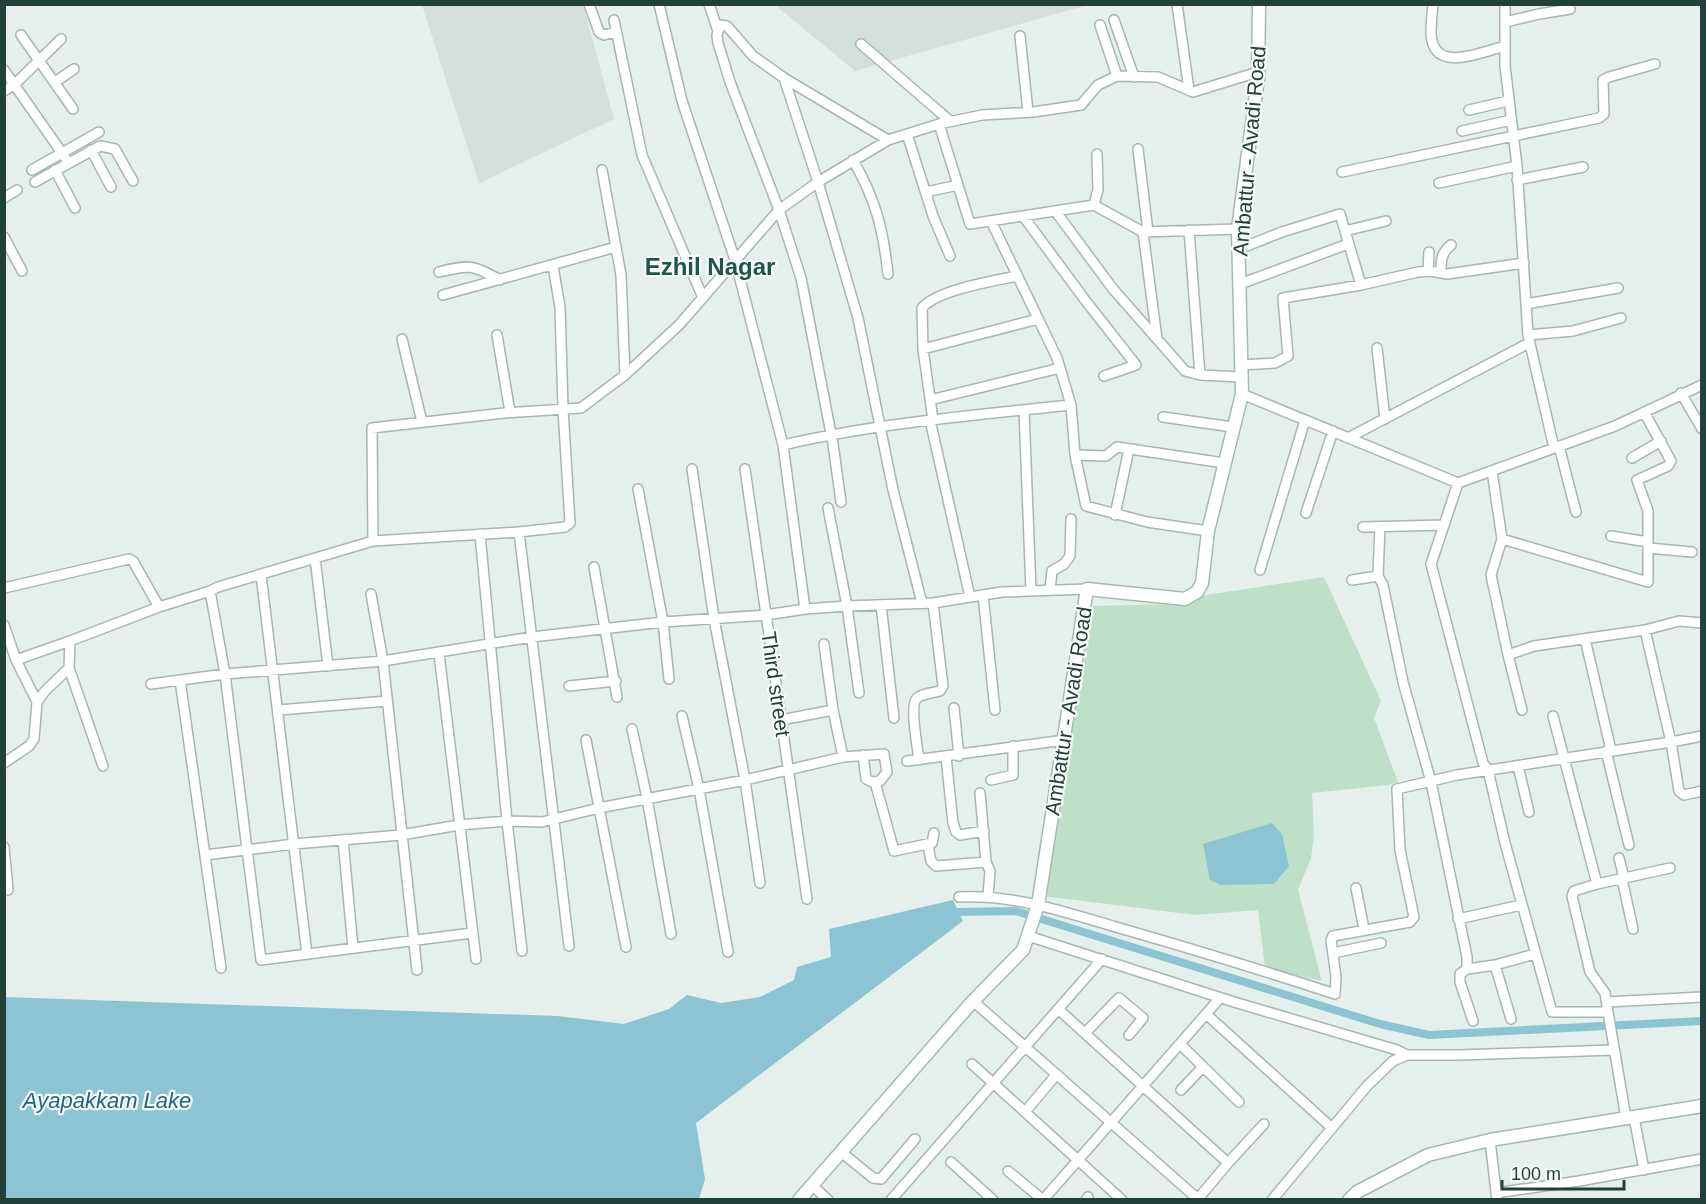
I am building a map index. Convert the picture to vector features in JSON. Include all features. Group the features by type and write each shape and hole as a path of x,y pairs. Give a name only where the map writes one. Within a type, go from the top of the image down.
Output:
{"street":[{"path":"589,4 599,32 604,35 616,32"},
{"path":"658,4 682,100 735,261 783,445 805,609"},
{"path":"709,4 718,31"},
{"path":"1177,4 1188,90"},
{"name":"Ambattur - Avadi Road","path":"799,1200 973,1001 1023,950 1038,907 1087,589 1176,600 1189,598 1197,592 1202,583 1208,531 1242,394 1238,229 1258,72 1259,4"},
{"path":"1433,4 1431,34 1439,54 1449,58 1459,58 1505,46"},
{"path":"1505,4 1505,66 1517,166 1528,339 1556,447 1576,512"},
{"path":"1505,22 1570,9"},
{"path":"614,20 642,155 703,298"},
{"path":"1114,20 1134,77"},
{"path":"841,502 831,434 801,278 779,210 730,82 718,43 720,25 727,26 753,56 784,78 888,140"},
{"path":"1100,25 1117,76"},
{"path":"21,35 73,109"},
{"path":"1020,36 1028,112"},
{"path":"4,91 15,84 61,39"},
{"path":"861,44 950,122"},
{"path":"1342,172 1599,118 1604,114 1606,107 1604,81 1609,77 1655,64"},
{"path":"55,82 74,69"},
{"path":"4,70 69,163"},
{"path":"373,541 372,428 510,412 581,408 625,375 679,325 779,210 818,182 888,140 939,124 982,115 1081,105 1098,85 1117,76 1158,77 1193,92 1258,72"},
{"path":"784,78 818,182 858,318 893,490 922,603"},
{"path":"1468,110 1509,101"},
{"path":"1462,132 1511,120"},
{"path":"939,124 970,224 1094,205 1145,232 1238,229"},
{"path":"32,170 99,132"},
{"path":"907,134 950,256"},
{"path":"35,182 100,146 115,149 133,181"},
{"path":"1138,149 1157,339"},
{"path":"91,150 111,187"},
{"path":"1094,205 1098,189 1097,154"},
{"path":"854,160 873,197 879,215 888,274"},
{"path":"1439,183 1517,166"},
{"path":"1517,180 1583,166"},
{"path":"55,170 75,208"},
{"path":"602,170 621,286 625,375"},
{"path":"926,192 958,185"},
{"path":"4,198 17,190"},
{"path":"1056,212 1113,288 1185,371 1200,375 1241,371 1275,363 1288,356 1283,298 1428,271 1447,274 1524,263"},
{"path":"1239,249 1282,232 1340,214 1361,285"},
{"path":"1023,216 1136,365 1104,376"},
{"path":"991,221 1060,368 1071,405 1075,455 1086,506 1147,522 1208,531"},
{"path":"1345,231 1386,221"},
{"path":"1189,230 1200,375"},
{"path":"4,237 22,271"},
{"path":"1240,284 1348,244"},
{"path":"1441,273 1441,259 1444,251 1451,245"},
{"path":"443,295 616,247"},
{"path":"1428,271 1429,252"},
{"path":"439,272 471,266 500,280"},
{"path":"16,660 218,587 373,541 565,527 570,523 560,307 553,266"},
{"path":"970,597 931,420 923,349 922,308 927,302 964,288 1017,276"},
{"path":"1526,304 1618,288"},
{"path":"1348,438 1528,339 1573,331 1621,318"},
{"path":"923,349 1038,319"},
{"path":"497,335 510,412"},
{"path":"402,339 422,422"},
{"path":"1377,348 1385,418"},
{"path":"930,400 1060,368"},
{"path":"1242,394 1458,483 1615,426 1701,385"},
{"path":"1681,393 1701,429"},
{"path":"783,445 831,434 880,427 1071,405"},
{"path":"1024,410 1031,591"},
{"path":"1502,539 1648,582 1648,511 1637,480 1668,466 1671,461 1644,412"},
{"path":"1163,417 1232,427"},
{"path":"1260,570 1305,420"},
{"path":"1306,513 1333,431"},
{"path":"1632,458 1660,441"},
{"path":"1075,455 1106,456 1117,447 1224,463"},
{"path":"1115,515 1129,448"},
{"path":"692,469 714,619 745,780 760,883"},
{"name":"Third street","path":"745,469 807,899"},
{"path":"1492,471 1502,539 1491,575 1522,710"},
{"path":"1458,483 1431,564 1484,763 1488,770 1521,905 1552,1012 1608,1011 1701,997"},
{"path":"638,489 663,622 669,679"},
{"path":"828,508 847,606 859,693"},
{"path":"1050,590 1052,571 1064,564 1070,556 1071,519"},
{"path":"1363,527 1444,525"},
{"path":"1380,527 1378,576 1383,585 1403,682 1431,782 1467,969"},
{"path":"519,532 570,946"},
{"path":"480,534 507,821 522,951"},
{"path":"1611,537 1692,552"},
{"path":"315,558 328,666"},
{"path":"4,588 129,559 133,561 159,607"},
{"path":"594,567 617,697"},
{"path":"261,574 307,954"},
{"path":"1352,580 1378,576"},
{"path":"151,684 225,674 383,661 532,638 663,622 766,615 847,606 933,603 983,595 1031,591 1087,589"},
{"path":"210,591 225,674 261,960 472,933"},
{"path":"371,594 383,661 417,970"},
{"path":"983,595 995,710"},
{"path":"920,760 914,703 916,699 928,693 940,691 944,686 933,603"},
{"path":"881,605 894,718"},
{"path":"1508,655 1534,646 1645,630 1680,621 1701,623"},
{"path":"4,625 16,660 37,702 34,739 29,746 4,763"},
{"path":"1645,630 1671,742 1679,791 1684,795 1701,791"},
{"path":"1586,639 1629,845"},
{"path":"70,641 69,668 103,766"},
{"path":"824,644 833,710 843,757"},
{"path":"438,654 476,959"},
{"path":"37,702 69,668"},
{"path":"180,680 221,968"},
{"path":"569,686 615,681"},
{"path":"279,710 387,701"},
{"path":"954,708 959,756"},
{"path":"781,720 833,710"},
{"path":"682,716 699,789 728,952"},
{"path":"1553,716 1597,884"},
{"path":"632,729 647,798 671,934"},
{"path":"959,897 988,896 1038,907 1194,949 1335,994 1331,940 1333,936 1410,922 1414,917 1400,850 1397,789 1457,775 1701,736"},
{"path":"586,740 626,947"},
{"path":"907,761 959,756 1013,746 1065,740"},
{"path":"991,780 1013,775 1013,746"},
{"path":"205,855 294,844 401,835 459,825 507,821 542,822 599,807 745,780 788,768 843,757 863,755 884,754 887,772 880,781 866,780 863,755"},
{"path":"946,757 952,823 956,832 964,835 984,831"},
{"path":"1518,766 1529,812"},
{"path":"875,782 894,851 928,845 933,841 934,832"},
{"path":"980,793 986,862 990,871 988,896"},
{"path":"343,840 352,948"},
{"path":"928,845 931,861 936,866 986,862"},
{"path":"4,847 8,890"},
{"path":"1619,858 1633,929"},
{"path":"1644,1170 1614,1050 1605,993 1590,972 1572,896 1574,891 1597,884 1670,868"},
{"path":"1356,888 1364,929"},
{"path":"1458,919 1521,905"},
{"path":"1030,931 1102,959 1220,998 1407,1055 1614,1050"},
{"path":"1333,953 1381,943"},
{"path":"1473,1021 1459,978 1467,969 1495,965 1535,954"},
{"path":"891,1200 1102,959"},
{"path":"1495,965 1511,1019"},
{"path":"1085,1033 1119,998 1143,1018 1129,1035"},
{"path":"1008,1171 1043,1200 1220,998"},
{"path":"973,1001 1198,1199 1264,1124"},
{"path":"1058,1009 1228,1163"},
{"path":"1206,1014 1332,1128"},
{"path":"1180,1044 1239,1102"},
{"path":"1272,1200 1367,1086 1393,1061 1407,1055"},
{"path":"972,1064 1122,1200"},
{"path":"1181,1090 1203,1067"},
{"path":"1024,1112 1056,1075"},
{"path":"1349,1200 1357,1192 1428,1155 1490,1140 1701,1106"},
{"path":"842,1152 876,1180 881,1179 915,1139"},
{"path":"1490,1140 1497,1196 1701,1159"},
{"path":"951,1162 993,1200"},
{"path":"812,1185 828,1200"}],"shaded area":[{"path":"1091,4 855,71 775,5"},
{"path":"422,5 583,5 614,119 479,183"}],"green space":[{"path":"1324,577 1381,701 1374,718 1398,782 1312,793 1314,836 1311,858 1298,890 1322,981 1265,968 1258,910 1195,915 1043,896 1093,606 1178,604 1193,597"}],"water":[{"path":"1272,823 1282,834 1289,866 1274,884 1221,885 1210,880 1203,844"},
{"name":"Ayapakkam Lake","path":"953,900 963,921 696,1123 705,1179 699,1199 5,1199 5,997 557,1016 624,1024 669,1009 687,995 721,1003 760,997 794,980 797,967 831,957 829,929"}],"waterway":[{"path":"958,912 1016,911 1380,1024 1429,1035 1702,1021"}],"district":[{"name":"Ezhil Nagar","path":"710,266"}]}
